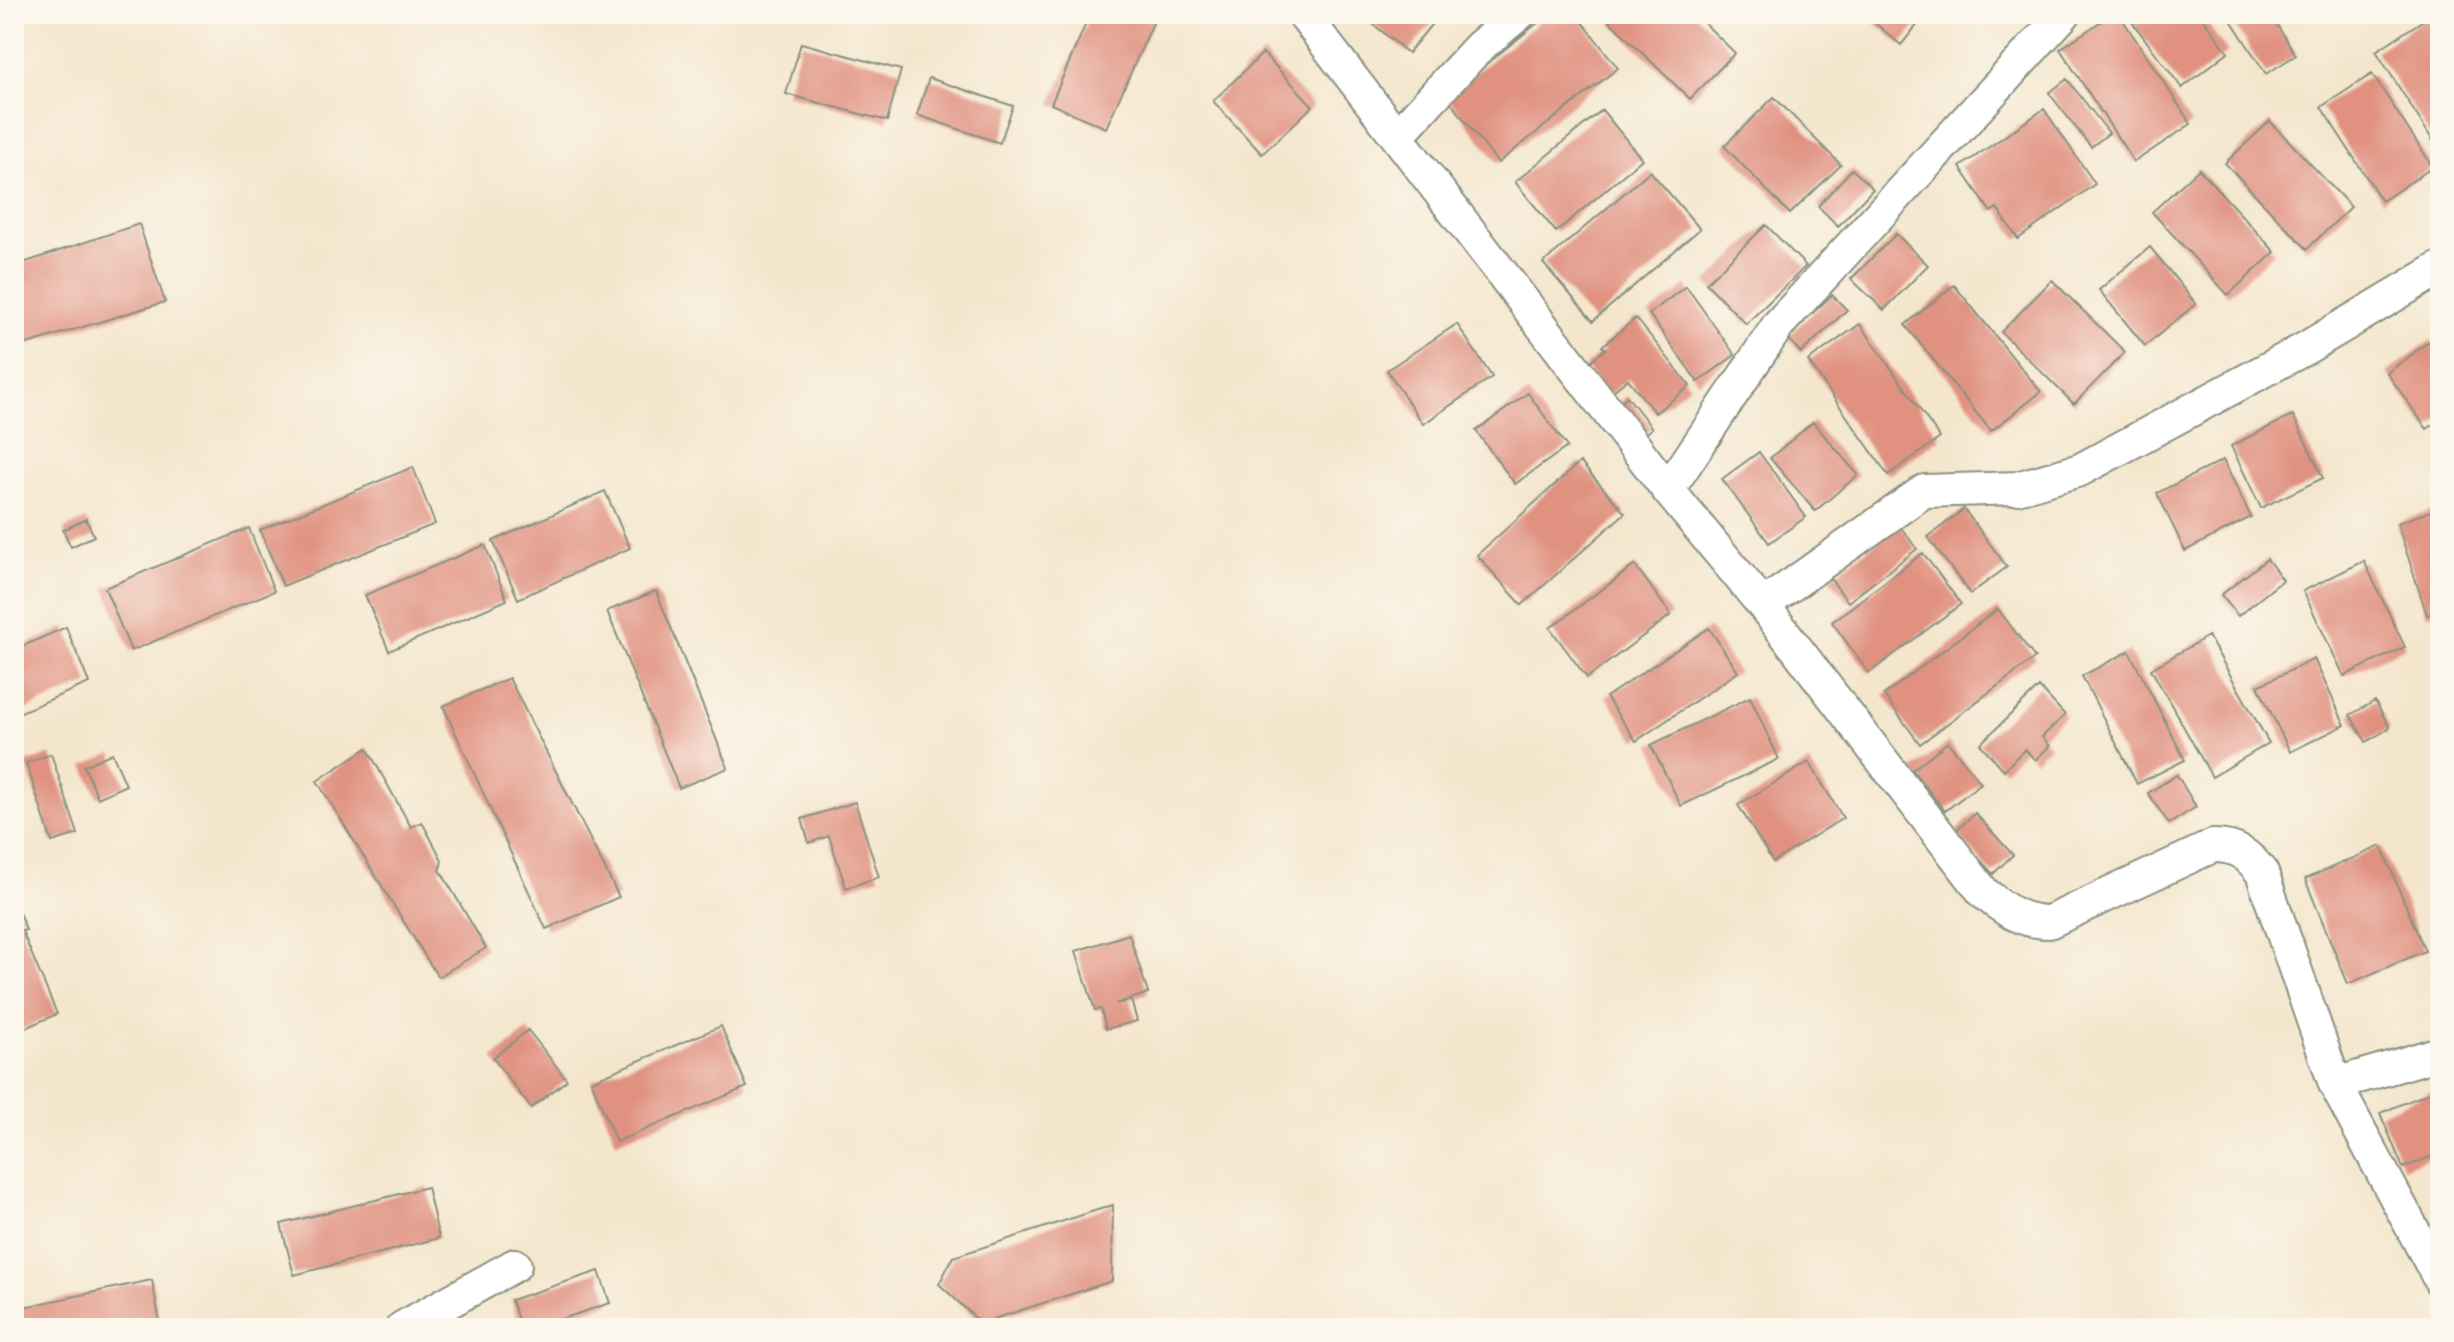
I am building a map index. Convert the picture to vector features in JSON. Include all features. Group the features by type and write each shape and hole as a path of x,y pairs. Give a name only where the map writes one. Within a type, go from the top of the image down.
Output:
{"street":[{"path":"1303,14 1668,490 1763,605 1984,893 2015,916 2032,922 2049,922 2213,846 2240,850 2262,873 2335,1084 2440,1280"},
{"path":"1397,136 1479,47 1519,14"},
{"path":"1668,490 1779,324 2064,14"},
{"path":"1763,605 1924,491 2017,488 2080,470 2306,348 2440,268"},
{"path":"2335,1084 2440,1053"},
{"path":"402,1328 515,1265"}],"building":[{"path":"1090,14 1157,14 1106,128 1051,104"},
{"path":"1361,14 1440,14 1408,53"},
{"path":"1549,14 1576,14 1618,68 1498,163 1446,96"},
{"path":"1602,14 1695,14 1735,53 1690,99"},
{"path":"1864,14 1926,14 1901,45"},
{"path":"2112,14 2119,14 2191,124 2134,162 2060,49"},
{"path":"2126,14 2200,14 2228,52 2182,88"},
{"path":"2227,14 2270,14 2296,55 2266,74"},
{"path":"2433,14 2440,25 2440,141 2435,144 2376,51"},
{"path":"801,43 901,70 887,121 786,94"},
{"path":"1263,53 1313,106 1262,154 1213,101"},
{"path":"2372,74 2433,167 2382,201 2321,107"},
{"path":"929,78 1013,106 1000,143 917,115"},
{"path":"2067,79 2109,133 2091,147 2049,93"},
{"path":"1774,97 1841,165 1790,214 1724,146"},
{"path":"2044,109 2095,184 2018,239 1997,208 1991,212 1960,167"},
{"path":"1602,110 1642,159 1556,232 1515,182"},
{"path":"2270,121 2351,207 2307,249 2225,163"},
{"path":"1852,169 1873,189 1838,226 1818,206"},
{"path":"2199,169 2275,252 2228,295 2152,212"},
{"path":"1650,171 1700,229 1593,321 1543,263"},
{"path":"139,224 165,302 14,348 14,266"},
{"path":"1766,225 1806,266 1746,324 1706,283"},
{"path":"1896,234 1928,265 1884,310 1851,279"},
{"path":"2150,247 2196,304 2145,346 2099,290"},
{"path":"2052,280 2125,352 2074,404 2001,332"},
{"path":"1954,285 2041,392 1991,431 1905,325"},
{"path":"1686,286 1735,355 1698,382 1649,314"},
{"path":"1832,295 1847,310 1801,353 1787,337"},
{"path":"1636,318 1690,386 1655,413 1628,379 1608,395 1585,366 1605,349 1602,346"},
{"path":"1457,324 1492,377 1423,424 1387,370"},
{"path":"1860,324 1940,438 1888,475 1808,361"},
{"path":"2431,340 2440,352 2440,420 2427,429 2387,373"},
{"path":"1528,393 1567,447 1515,484 1476,431"},
{"path":"1627,396 1652,428 1643,435 1618,404"},
{"path":"2293,415 2323,478 2261,508 2231,446"},
{"path":"1813,422 1858,475 1815,511 1770,458"},
{"path":"1759,452 1806,517 1769,543 1722,479"},
{"path":"2223,460 2251,517 2185,551 2157,493"},
{"path":"1580,462 1625,513 1522,605 1477,555"},
{"path":"413,467 435,524 283,586 260,530"},
{"path":"605,491 630,548 518,599 493,541"},
{"path":"2440,508 2440,611 2427,615 2397,523"},
{"path":"1964,509 2007,567 1970,594 1928,537"},
{"path":"86,519 94,536 71,547 63,530"},
{"path":"1899,525 1917,549 1848,602 1830,578"},
{"path":"249,528 274,591 131,651 105,588"},
{"path":"485,545 507,600 389,651 365,595"},
{"path":"1923,553 1961,604 1869,673 1832,622"},
{"path":"2267,559 2283,580 2238,616 2221,595"},
{"path":"2364,561 2405,647 2344,676 2303,591"},
{"path":"1635,565 1671,615 1587,678 1550,628"},
{"path":"656,591 728,768 679,788 607,611"},
{"path":"1998,609 2035,658 1920,744 1884,695"},
{"path":"66,627 89,683 14,715 14,650"},
{"path":"1709,628 1738,672 1636,741 1606,697"},
{"path":"2208,636 2269,743 2212,777 2151,669"},
{"path":"2129,651 2185,760 2137,784 2082,676"},
{"path":"2314,659 2345,725 2290,752 2258,686"},
{"path":"509,678 619,897 546,929 443,706"},
{"path":"2039,687 2065,715 2042,737 2050,746 2035,760 2025,749 2004,770 1980,744"},
{"path":"1750,697 1779,759 1681,806 1651,745"},
{"path":"2375,701 2390,728 2366,742 2350,715"},
{"path":"1948,742 1981,783 1945,811 1912,770"},
{"path":"367,748 411,827 422,822 442,860 440,870 486,948 438,977 317,781"},
{"path":"112,753 126,785 98,798 84,766"},
{"path":"51,754 78,834 52,842 26,763"},
{"path":"1809,762 1843,818 1773,862 1738,805"},
{"path":"2177,775 2196,807 2169,824 2148,793"},
{"path":"855,802 879,877 846,888 829,836 809,843 802,819"},
{"path":"1975,813 2013,855 1993,874 1955,832"},
{"path":"2381,846 2425,951 2348,984 2305,879"},
{"path":"14,901 26,930 22,931 57,1014 14,1033"},
{"path":"1129,934 1148,993 1116,1004 1131,1000 1137,1021 1106,1029 1101,1009 1095,1010 1076,951"},
{"path":"721,1026 747,1087 616,1142 591,1081"},
{"path":"528,1030 567,1080 531,1108 493,1058"},
{"path":"2438,1089 2440,1153 2403,1168 2380,1113"},
{"path":"427,1187 439,1238 294,1275 281,1224"},
{"path":"1113,1205 1112,1281 981,1323 939,1284 953,1257"},
{"path":"599,1271 610,1303 534,1328 521,1328 511,1300"},
{"path":"152,1280 161,1328 14,1328 14,1309"}]}
